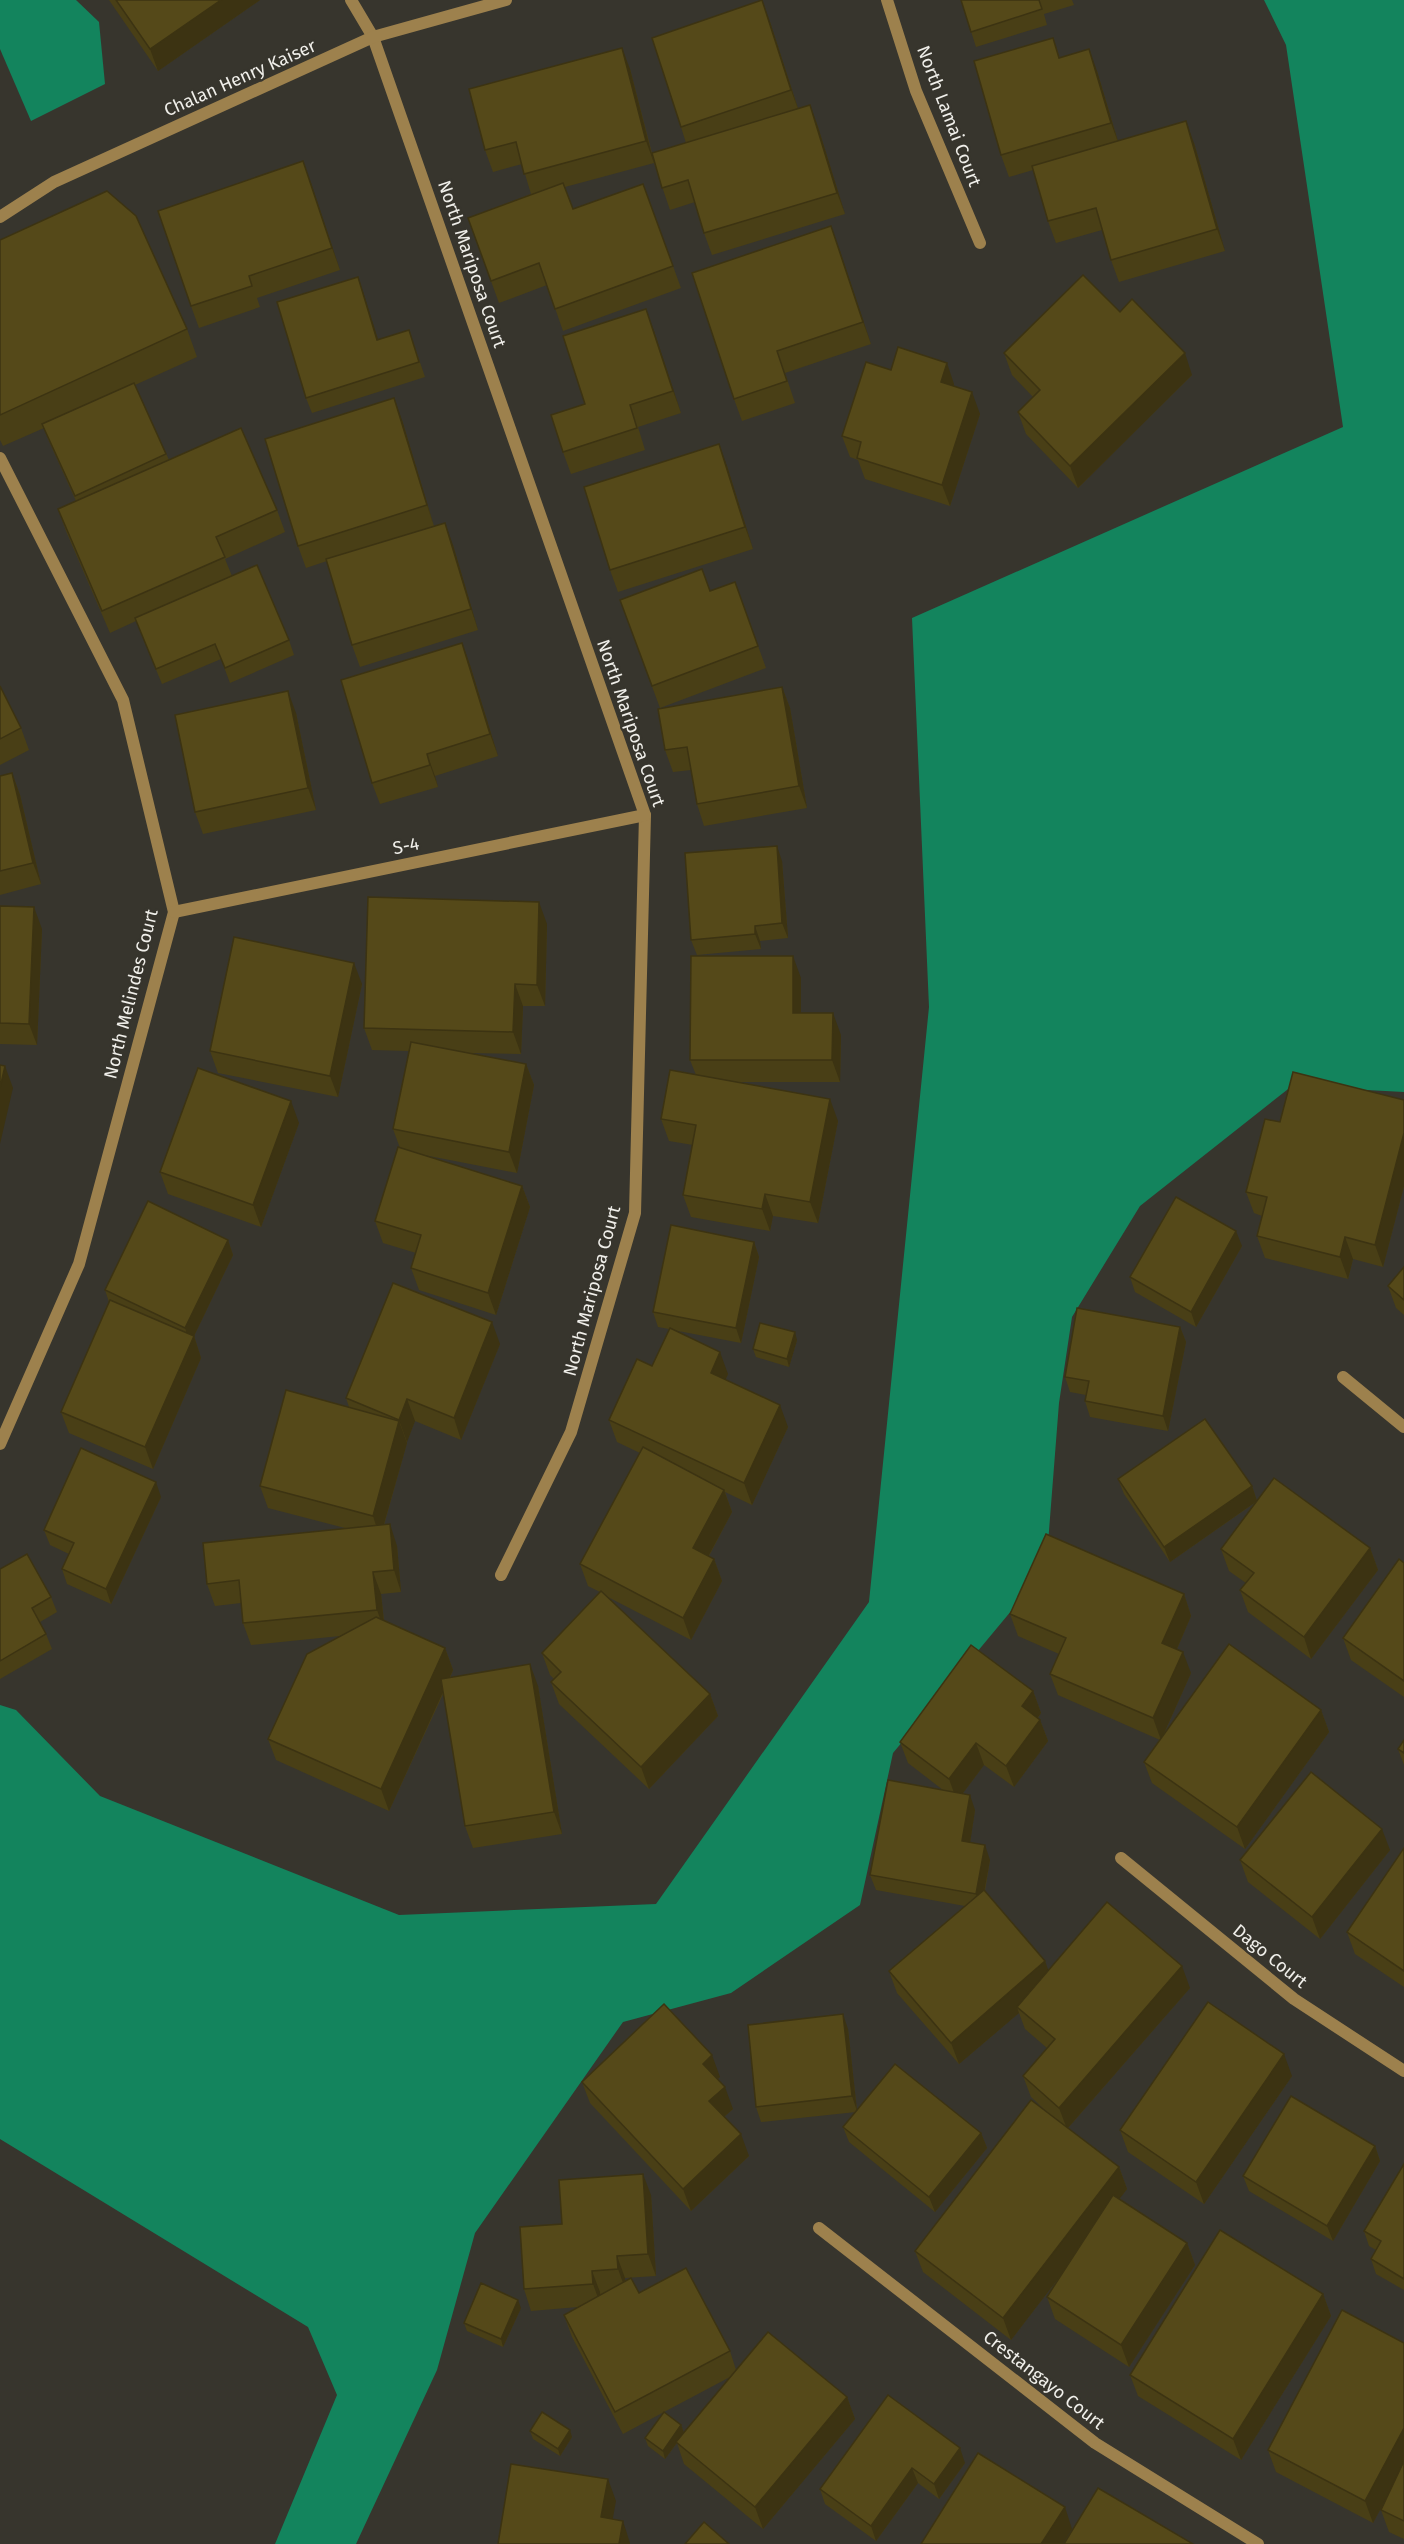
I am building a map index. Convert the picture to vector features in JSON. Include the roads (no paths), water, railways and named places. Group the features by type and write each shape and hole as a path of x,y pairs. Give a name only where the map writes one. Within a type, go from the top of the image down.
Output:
{"street":[{"name":"North Mariposa Court","path":"351,0 373,37 645,815 635,1213 572,1432 501,1575"},
{"name":"Chalan Henry Kaiser","path":"0,217 54,182 373,37 506,0"},
{"name":"North Lamai Court","path":"887,0 916,91 980,243"},
{"name":"North Melindes Court","path":"0,458 123,700 174,912 79,1264 0,1444"},
{"name":"S-4","path":"174,912 645,815"},
{"path":"1343,1377 1404,1427"},
{"name":"Dago Court","path":"1121,1858 1294,1999 1404,2071"},
{"name":"Crestangayo Court","path":"819,2228 1095,2443 1258,2544"}]}
